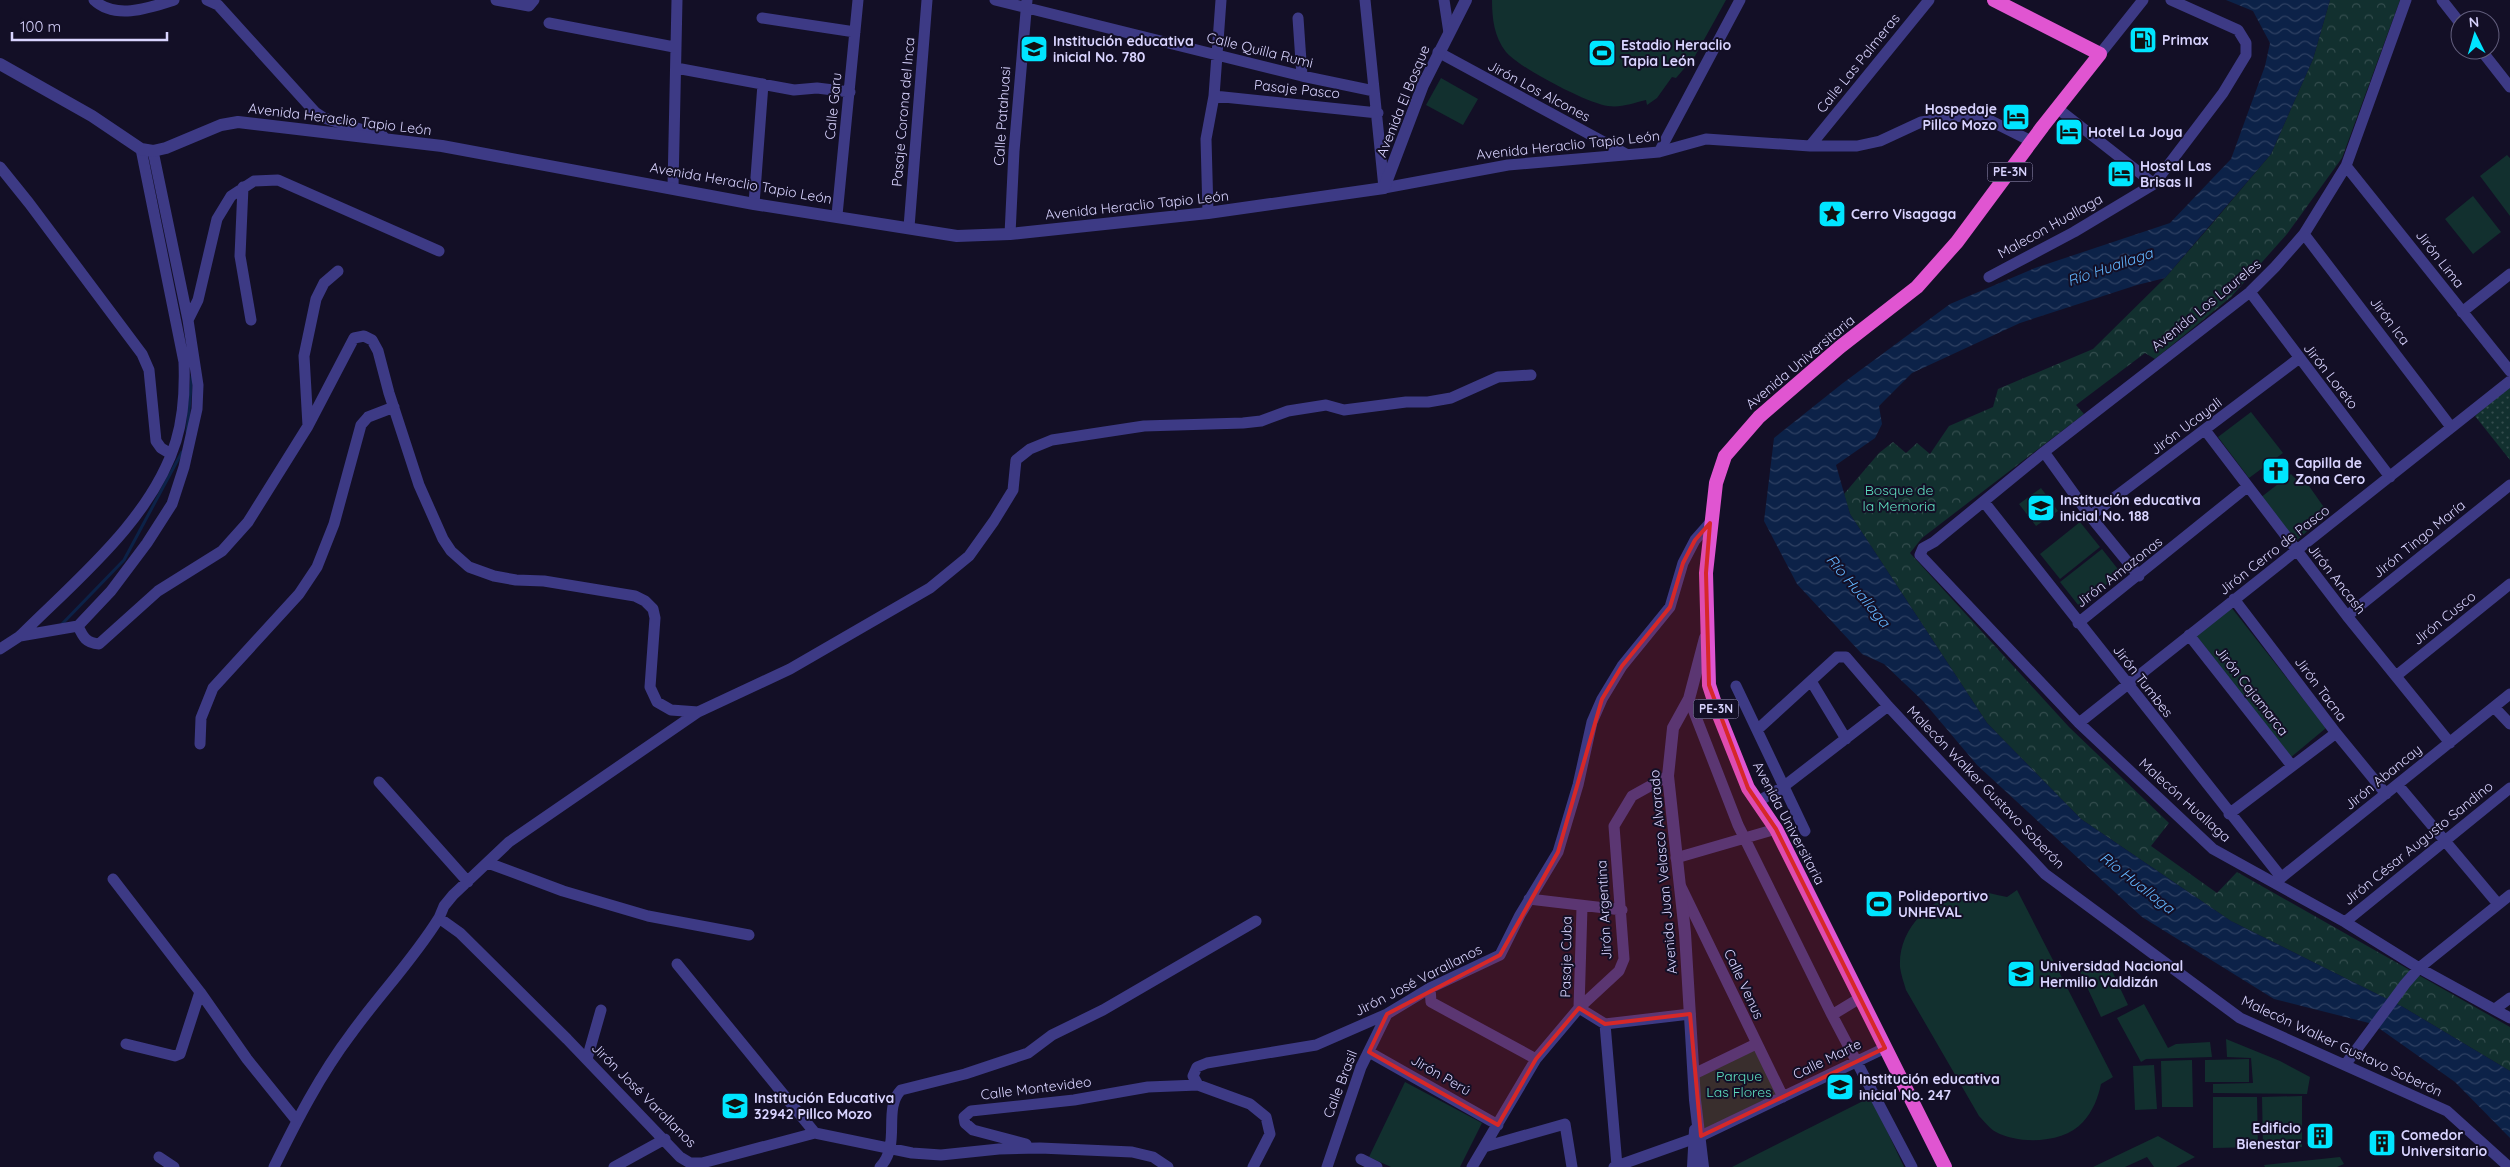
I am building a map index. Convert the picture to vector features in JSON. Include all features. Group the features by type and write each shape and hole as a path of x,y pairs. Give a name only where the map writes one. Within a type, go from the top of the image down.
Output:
{"highway":[{"path":"1994,0 2100,54"},
{"name":"PE-3N","path":"2033,142 2057,108 2100,54"},
{"name":"Avenida Universitaria","path":"1945,1167 1776,829 1748,788 1718,713 1709,685 1706,635 1706,573 1710,523 1716,483 1725,456 1759,417 1840,347 1917,287 1957,242 2033,142"}],"street":[{"path":"94,0 106,8 114,10 144,9 171,0"},
{"path":"207,0 218,5 315,112 324,118 390,138"},
{"path":"496,0 529,6 534,0"},
{"path":"673,187 676,68 674,47 677,0"},
{"name":"Calle Garu","path":"837,215 858,0"},
{"name":"Pasaje Corona del Inca","path":"909,227 927,0"},
{"name":"Calle Quilla Rumi","path":"995,0 1026,3 1217,55 1374,91"},
{"path":"1208,213 1206,140 1214,96 1221,0"},
{"path":"1365,0 1378,113 1384,188"},
{"path":"1444,0 1449,33"},
{"name":"Avenida El Bosque","path":"1384,188 1423,85 1438,52 1466,0"},
{"path":"1659,152 1740,0"},
{"name":"Calle Las Palmeras","path":"1810,146 1929,0"},
{"name":"PE-3N","path":"2100,54 2143,0"},
{"name":"Malecon Huallaga","path":"1989,277 2074,232 2154,184 2223,93 2246,55 2244,38 2238,30 2171,0"},
{"name":"Avenida Los Laureles","path":"1920,552 2044,452 2250,292 2276,267 2304,234 2346,166 2406,0"},
{"path":"2442,0 2450,10"},
{"name":"Calle Patahuasi","path":"1010,234 1014,151 1026,3"},
{"path":"762,18 855,32"},
{"path":"1298,18 1302,76"},
{"path":"549,23 674,47"},
{"name":"Jirón Los Alcones","path":"1438,52 1626,154"},
{"path":"2489,60 2510,87"},
{"path":"0,64 92,116 147,150 188,320 198,385 197,409 192,440 172,504 147,543 111,591 78,626 20,636"},
{"path":"676,68 794,90 818,88 850,92"},
{"path":"754,204 763,84"},
{"name":"Pasaje Pasco","path":"1214,96 1378,113"},
{"path":"2057,108 2154,184"},
{"name":"Avenida Heraclio Tapio León","path":"147,150 166,148 221,125 238,122 390,138 673,187 754,204 837,215 957,236 1010,234 1208,213 1384,188 1508,165 1659,152 1706,139 1810,146 1857,146 1880,141 1921,122 1968,115 1984,118 2033,142"},
{"path":"0,649 20,636 124,532 153,491 176,442 185,395 184,362 147,150"},
{"name":"Jirón Lima","path":"2346,166 2510,371"},
{"path":"0,168 140,349 149,370 156,441 161,448 171,454"},
{"path":"188,320 198,300 217,219 231,196 254,181 278,180 439,251"},
{"path":"243,187 240,256 251,320"},
{"name":"Jirón Ica","path":"2304,234 2451,427"},
{"path":"308,426 304,356 316,299 324,283 338,271"},
{"path":"2462,312 2510,274"},
{"name":"Jirón Loreto","path":"2250,292 2298,359 2390,477"},
{"path":"78,626 84,638 90,643 99,644 158,592 222,551 248,522 308,426 354,338 364,336 372,340 378,351 419,485 443,539 451,551 469,567 494,576 593,589 635,596 645,601 653,609 650,687 657,702 671,710 698,712"},
{"name":"Jirón Ucayali","path":"2090,516 2298,359"},
{"path":"274,1167 297,1121 350,1035 403,970 448,901 509,842 698,712 790,669 930,588 969,556 1013,490 1016,460 1037,446 1052,440 1144,426 1261,421 1288,411 1326,405 1344,410 1406,402 1428,402 1451,398 1498,377 1530,374"},
{"name":"Jirón Cerro de Pasco","path":"2079,723 2510,381"},
{"path":"200,744 202,718 213,688 299,594 317,567 334,524 361,425 368,417 394,407"},
{"name":"Jirón Ancash","path":"2205,430 2346,616 2450,743"},
{"path":"2044,452 2090,516 2138,576"},
{"name":"Jirón Tingo María","path":"2346,616 2510,485"},
{"name":"Jirón Amazonas","path":"2078,622 2138,576 2247,487"},
{"name":"Jirón Tumbes","path":"1984,502 2229,814 2277,880"},
{"name":"Jirón José Varallanos","path":"1198,1085 1194,1076 1197,1067 1207,1063 1316,1045 1387,1014 1430,988 1500,955 1529,900 1558,852 1578,785 1592,722 1602,699 1622,666 1670,607 1683,564 1695,540 1710,523"},
{"name":"Malecón Huallaga","path":"1920,552 1924,561 2079,723 2213,849 2277,880 2419,968 2510,1018"},
{"name":"Jirón Cusco","path":"2396,676 2510,584"},
{"name":"Jirón Tacna","path":"2234,599 2336,733 2386,794"},
{"name":"Avenida Juan Velasco Alvarado","path":"1693,1167 1697,1137 1697,1113 1679,883 1668,776 1673,728 1689,699 1706,635"},
{"name":"Jirón Cajamarca","path":"2189,635 2292,766"},
{"name":"Malecón Walker Gustavo Soberón","path":"1811,681 1840,655 1846,657 1888,706 2045,874 2240,1018 2447,1111 2509,1167"},
{"path":"1757,730 1811,681 1846,738"},
{"path":"1736,686 1805,831"},
{"name":"Jirón Abancay","path":"2277,880 2510,694"},
{"path":"1689,699 1738,826 1832,1015 1912,1167"},
{"path":"1757,802 1783,787 1888,706"},
{"path":"2494,707 2510,724"},
{"path":"2229,814 2336,733"},
{"name":"Jirón Argentina","path":"1472,1167 1536,1059 1579,1008 1619,971 1624,959 1622,910 1614,830 1616,821 1632,796 1668,776"},
{"path":"379,782 468,882"},
{"path":"2398,785 2498,904"},
{"name":"Jirón César Augusto Sandino","path":"2345,922 2510,788"},
{"path":"1676,858 1776,829"},
{"path":"488,862 563,891 648,916 749,935"},
{"path":"114,880 200,992 247,1059 297,1121"},
{"name":"Calle Venus","path":"1679,883 1783,1097"},
{"path":"2345,1065 2357,1046 2419,968 2510,895"},
{"path":"1529,900 1622,910"},
{"name":"Pasaje Cuba","path":"1579,1008 1582,907"},
{"name":"Jirón José Varallanos","path":"438,918 460,933 587,1059 665,1139 680,1157 690,1163 702,1163 815,1133 892,1148 941,1155 999,1148 1132,1152 1152,1157 1168,1167"},
{"path":"880,1167 892,1148 894,1104 896,1096 901,1090 965,1074 1028,1052 1052,1035 1111,1005 1256,921"},
{"path":"677,964 815,1133"},
{"path":"1430,988 1431,1002 1536,1059"},
{"path":"126,1044 175,1056 180,1054 200,992"},
{"path":"1832,1015 1860,998"},
{"path":"2495,1009 2510,998"},
{"path":"1579,1008 1605,1024 1690,1014"},
{"path":"587,1059 601,1010"},
{"name":"Calle Brasil","path":"1327,1167 1361,1067 1387,1014"},
{"path":"1605,1024 1615,1166"},
{"path":"1694,1074 1756,1044"},
{"name":"Calle Marte","path":"1615,1166 1697,1137 1885,1048"},
{"name":"Jirón Perú","path":"1369,1052 1498,1125"},
{"path":"1198,1085 1250,1104 1266,1117 1270,1134 1253,1167"},
{"name":"Calle Montevideo","path":"1040,1148 973,1130 965,1123 964,1117 971,1112 1074,1100 1148,1087 1198,1085"},
{"path":"1484,1147 1566,1124 1572,1167"},
{"name":"Avenida Juan Velasco Alvarado","path":"1697,1137 1703,1167"},
{"path":"614,1167 665,1139"},
{"path":"159,1157 174,1167"},
{"path":"1361,1159 1377,1167"}],"highlighted area":[{"path":"1710,523 1706,573 1709,685 1748,788 1776,829 1885,1048 1701,1136 1690,1014 1605,1024 1579,1008 1536,1059 1498,1125 1369,1052 1387,1014 1500,955 1558,852 1602,699 1622,666 1670,607 1683,563 1695,540"}],"green space":[{"name":"Estadio Heraclio Tapia León","path":"1492,0 1726,0 1695,56 1676,78 1672,77 1657,98 1647,105 1646,100 1627,105 1608,106 1598,104 1570,92 1513,59 1506,52 1496,34"},
{"name":"Bosque de la Memoria","path":"2330,0 2400,0 2342,158 2287,234 2231,297 2155,359 2145,353 2076,405 2084,414 1922,538 1910,553 2069,727 2169,823 2151,846 2217,893 2237,872 2510,1027 2510,1071 2403,1007 2231,921 2081,819 1987,723 1850,514 1844,494 1879,453 1893,442 1906,453 1917,443 1930,454 1949,426 1993,407 1998,389 2093,349 2165,278 2271,154 2313,59"},
{"path":"1441,78 1478,99 1463,125 1426,105"},
{"path":"2507,155 2510,158 2510,216 2480,176"},
{"path":"2473,196 2501,232 2473,254 2445,219"},
{"path":"2510,386 2510,460 2475,416"},
{"path":"2251,412 2283,453 2249,478 2218,437"},
{"path":"2291,474 2297,480 2302,476 2328,513 2295,542 2260,498"},
{"path":"2041,488 2058,511 2036,526 2019,504"},
{"path":"2080,522 2100,547 2060,579 2040,554"},
{"path":"2102,549 2121,573 2079,606 2060,582"},
{"path":"2231,607 2326,728 2290,758 2196,635"},
{"path":"2017,890 2113,1077 2101,1084 2097,1099 2083,1122 2065,1134 2042,1140 2017,1139 2006,1136 1994,1131 1979,1116 1906,990 1900,967 1904,940 1910,928 1929,908 1952,895 1965,892 2007,897"},
{"path":"2107,960 2128,1005 2101,1017 2080,972"},
{"path":"2144,1004 2168,1048 2176,1044 2210,1042 2212,1057 2146,1059 2141,1062 2117,1018"},
{"path":"2226,1039 2280,1061 2310,1077 2307,1094 2213,1093 2213,1084 2253,1083 2251,1058 2227,1057"},
{"name":"Parque Las Flores","path":"1753,1047 1778,1093 1699,1132 1698,1075"},
{"path":"2249,1059 2249,1082 2205,1082 2205,1060"},
{"path":"2192,1060 2193,1107 2162,1107 2161,1061"},
{"path":"2154,1065 2157,1109 2135,1110 2133,1066"},
{"path":"1405,1082 1482,1123 1460,1167 1391,1167 1369,1157"},
{"path":"2302,1096 2302,1147 2263,1148 2262,1097"},
{"path":"1871,1097 1904,1167 1732,1167"},
{"path":"2213,1097 2257,1097 2258,1147 2213,1148"},
{"path":"2158,1136 2195,1157 2176,1167 2154,1167 2147,1157 2125,1167 2093,1167"},
{"path":"2340,1157 2344,1164 2337,1167 2265,1167 2264,1165"}],"water":[{"name":"Río Huallaga","path":"2226,0 2330,0 2313,59 2271,154 2165,278 2137,285 2020,323 1912,373 1879,406 1882,424 1875,438 1836,465 1850,514 1987,723 2081,819 2231,921 2403,1007 2510,1071 2510,1138 2455,1082 2373,1024 2274,999 2142,917 1977,765 1923,701 1884,664 1862,654 1797,584 1764,521 1774,438 1843,383 1950,304 2035,268 2170,223 2231,159 2265,66 2270,43 2253,11"}],"waterway":[{"path":"187,432 192,376"},
{"path":"62,624 124,560 182,452"}],"place":[{"name":"Primax","path":"2143,40"},
{"name":"Institución educativa inicial No. 780","path":"1034,49"},
{"name":"Estadio Heraclio Tapia León","path":"1602,53"},
{"name":"Hospedaje Pillco Mozo","path":"2016,117"},
{"name":"Hotel La Joya","path":"2069,132"},
{"name":"Hostal Las Brisas II","path":"2121,174"},
{"name":"Cerro Visagaga","path":"1832,214"},
{"name":"Capilla de Zona Cero","path":"2276,471"},
{"name":"Institución educativa inicial No. 188","path":"2041,508"},
{"name":"Polideportivo UNHEVAL","path":"1879,904"},
{"name":"Universidad Nacional Hermilio Valdizán","path":"2021,974"},
{"name":"Institución educativa inicial No. 247","path":"1840,1087"},
{"name":"Institución Educativa 32942 Pillco Mozo","path":"735,1106"},
{"name":"Edificio Bienestar","path":"2320,1136"},
{"name":"Comedor Universitario","path":"2382,1143"}]}
